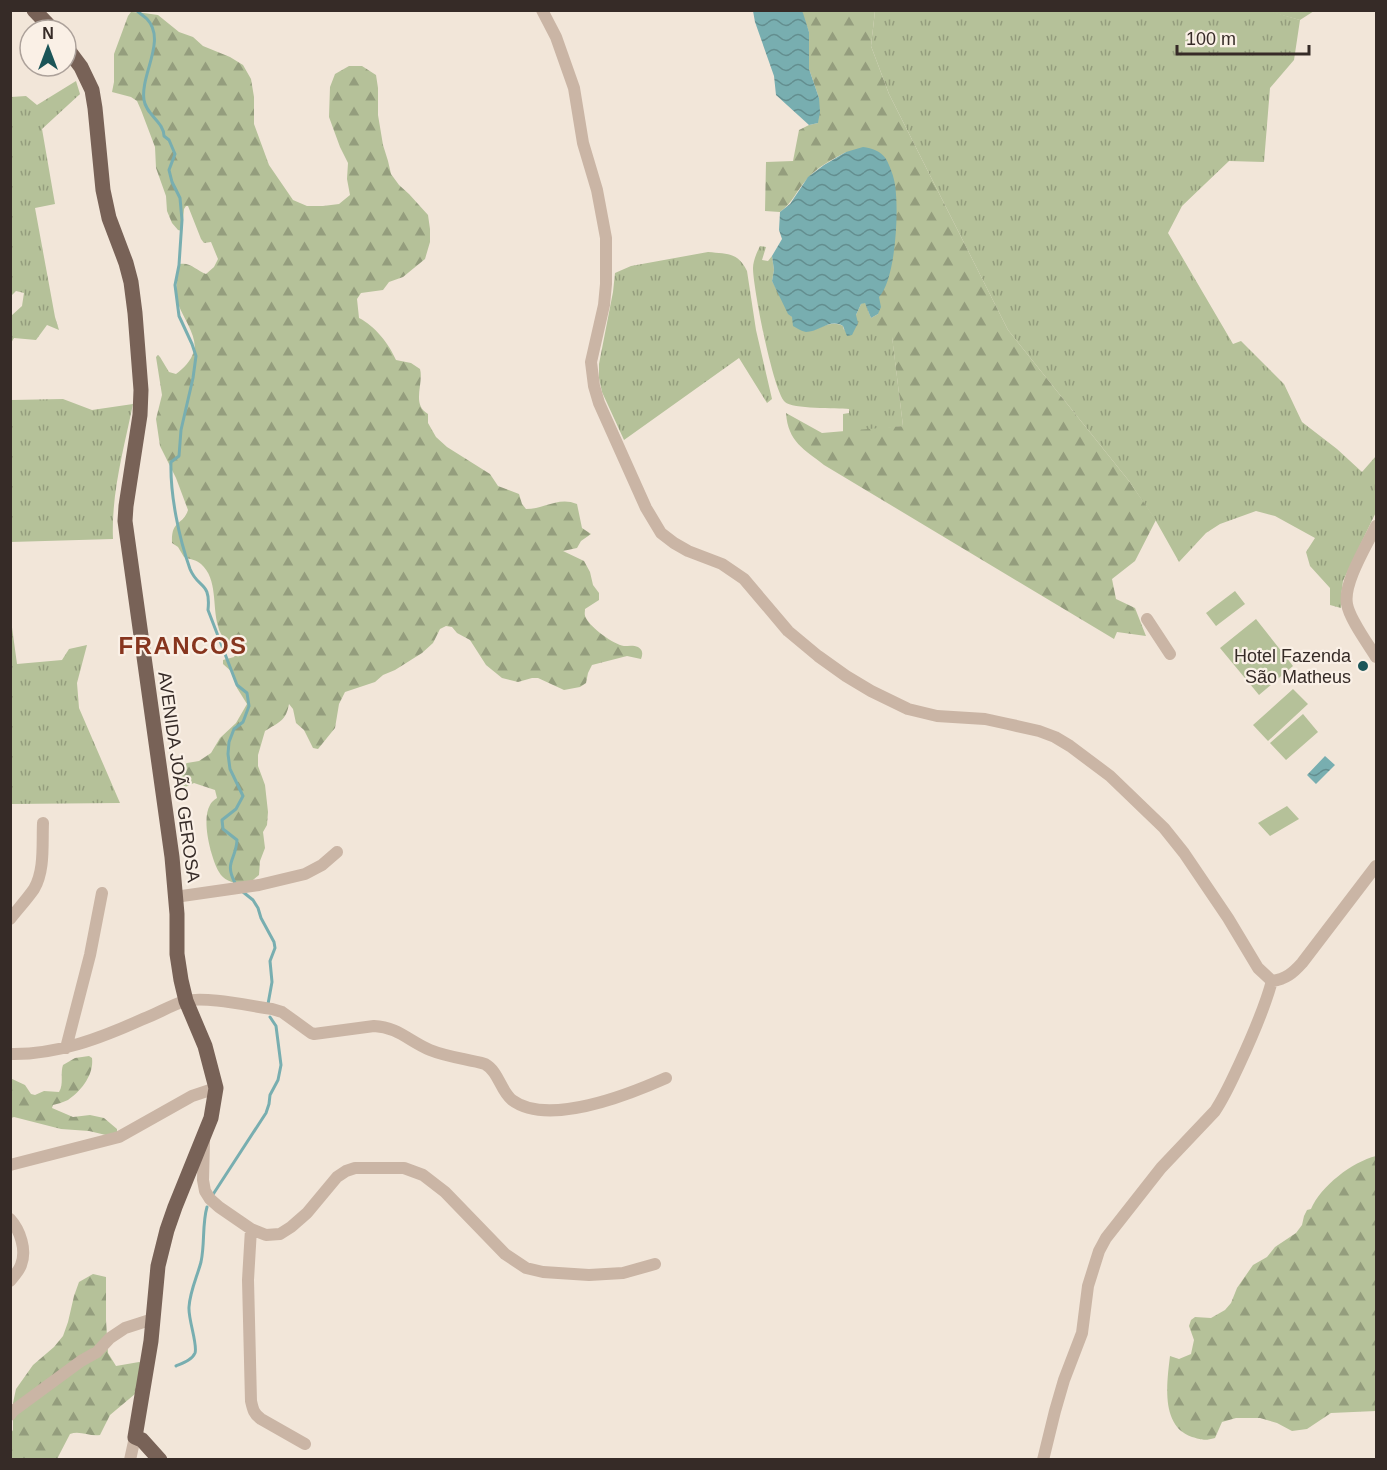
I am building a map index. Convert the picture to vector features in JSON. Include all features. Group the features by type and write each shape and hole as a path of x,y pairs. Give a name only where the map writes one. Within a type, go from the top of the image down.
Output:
{"main road":[{"name":"AVENIDA JOÃO GEROSA","path":"78,63 92,90 107,209 131,282 141,390 140,415 125,521 172,856 176,897 177,954 181,980 186,1001 205,1046 216,1088 211,1118 175,1207 158,1266 151,1341 135,1437"},
{"path":"135,1437 142,1440 160,1460"}],"street":[{"path":"542,10 556,37 574,88 583,143 597,190 606,238 604,305 591,362 594,386 599,403 646,508 661,533 688,551 722,564 744,579 788,630 837,669 871,691 908,709 937,716 985,719 1039,731 1070,746 1110,776 1164,828 1222,909 1258,968 1272,981 1291,975 1302,963 1377,866"},
{"path":"1377,526 1350,579 1346,594 1351,616 1377,657"},
{"path":"1148,619 1170,654"},
{"path":"10,919 34,888 39,877 42,823"},
{"path":"176,897 259,885 305,874 322,865 338,852"},
{"path":"66,1048 90,956 102,893"},
{"path":"1043,1460 1058,1400 1082,1333 1088,1286 1099,1251 1111,1231 1161,1168 1219,1106 1256,1030 1272,981"},
{"path":"10,1054 66,1048 115,1032 186,1001 209,1000 282,1012 314,1034 374,1026 389,1028 429,1050 491,1067 510,1098 520,1105 531,1108 543,1110 577,1108 637,1091 666,1078"},
{"path":"10,1165 119,1137 192,1096 216,1088"},
{"path":"204,1136 203,1180 205,1191 210,1199 252,1229 266,1235 280,1234 291,1227 307,1213 337,1177 346,1171 355,1168 404,1168 423,1174 433,1182 505,1254 526,1268 543,1272 589,1275 623,1273 655,1264"},
{"path":"10,1219 20,1234 23,1250 22,1263 12,1275"},
{"path":"252,1229 248,1280 253,1410 261,1419 305,1444"},
{"path":"10,1415 81,1361 97,1352 110,1338 125,1328 153,1319"},
{"path":"130,1460 135,1437"}],"green space":[{"path":"1266,10 1300,20 1294,60 1270,88 1264,162 1229,161 1182,206 1168,233 1233,344 1241,341 1284,384 1302,422 1362,472 1376,456 1376,512 1343,581 1341,608 1330,605 1330,588 1310,566 1306,552 1315,538 1275,516 1256,511 1220,524 1206,533 1179,562 1156,521 1129,481 1008,330 889,94 871,46 875,11"},
{"path":"801,11 875,11 871,46 889,94 1008,330 1129,481 1156,520 1135,561 1112,579 1116,599 1135,608 1146,636 1117,632 1114,639 824,465 798,444 790,431 786,413 822,433 903,426 892,337 875,336 871,318 878,314 879,297 846,152 811,175 780,212 765,211 766,162 793,161 799,130 818,123 819,98 809,69 809,32"},
{"path":"1266,11 1314,11 1300,20"},
{"path":"131,12 158,15 179,32 193,37 203,46 243,65 251,79 254,124 269,165 293,200 307,206 339,204 350,195 347,179 348,163 329,117 330,87 335,74 349,66 362,66 376,75 378,115 391,174 428,215 430,242 425,259 403,277 389,282 383,290 361,293 357,299 359,318 381,336 396,360 411,363 420,369 420,405 428,414 428,423 436,437 447,447 490,474 498,486 519,494 526,509 564,501 577,504 582,528 591,534 581,541 577,548 563,551 584,561 593,585 599,593 599,600 585,609 585,617 597,631 608,639 619,645 638,647 642,652 641,659 627,656 592,665 586,683 580,687 564,690 538,678 518,682 502,678 486,665 470,640 457,633 452,627 446,626 440,629 433,643 422,653 375,682 345,692 339,704 335,728 318,749 313,748 304,730 296,723 293,709 289,704 284,718 265,731 258,755 258,766 265,785 268,812 267,825 263,832 265,848 260,861 259,875 252,881 243,883 225,879 213,858 206,820 210,804 217,798 215,790 194,783 181,789 176,781 182,766 199,761 211,753 220,738 236,723 247,704 237,688 232,672 223,664 223,660 234,657 237,652 219,630 210,577 201,564 184,557 178,547 172,543 173,530 188,510 176,478 160,446 156,419 162,395 156,357 158,355 160,357 169,372 176,374 187,364 195,346 177,297 180,264 191,265 206,274 214,267 218,259 211,242 204,243 201,239 188,206 184,209 182,231 172,223 156,168 155,147 137,101 112,92 114,54"},
{"path":"76,81 80,94 42,129 55,204 35,208 59,330 47,325 36,340 14,338 11,343 11,316 22,306 24,293 16,291 11,296 11,97 26,96 37,105"},
{"path":"760,246 766,247 762,260 768,261 772,256 774,270 772,281 792,317 811,331 835,324 843,326 844,330 856,315 861,304 865,302 871,318 892,336 903,426 843,434 843,414 849,413 849,409 805,407 785,402 775,379 756,295 753,265"},
{"path":"708,252 736,257 747,271 756,330 772,399 767,403 739,358 624,440 602,392 599,378 599,364 615,273 631,266"},
{"path":"63,399 92,410 133,404 116,488 113,539 11,542 11,400"},
{"path":"1235,591 1245,604 1216,626 1206,613"},
{"path":"1256,619 1293,666 1259,695 1220,648"},
{"path":"11,620 17,664 62,660 69,649 87,645 77,683 79,708 120,803 11,804"},
{"path":"1293,689 1308,704 1268,741 1253,725"},
{"path":"1303,714 1318,732 1286,760 1270,743"},
{"path":"1287,806 1299,819 1270,836 1258,823"},
{"path":"89,1056 92,1058 92,1064 86,1082 68,1100 53,1105 52,1108 73,1117 90,1115 104,1118 117,1129 117,1133 110,1136 89,1131 61,1129 11,1118 10,1078 25,1085 31,1094 35,1095 44,1091 59,1092 63,1065 75,1058"},
{"path":"1376,1156 1376,1411 1331,1413 1307,1429 1292,1431 1260,1418 1236,1418 1222,1422 1215,1438 1206,1440 1192,1437 1182,1431 1170,1413 1167,1390 1170,1356 1179,1359 1191,1354 1194,1340 1189,1326 1191,1320 1195,1317 1211,1318 1225,1310 1253,1265 1267,1257 1275,1247 1296,1233 1302,1225 1307,1210 1311,1209 1322,1192 1348,1169"},
{"path":"93,1274 106,1277 108,1353 116,1366 139,1362 144,1364 135,1394 110,1415 100,1435 70,1434 57,1459 11,1460 13,1403 16,1389 33,1365 63,1336 79,1282"}],"water":[{"path":"801,10 803,13 809,32 809,69 819,98 818,123 809,125 776,95 774,76 753,11"},
{"path":"863,147 876,150 884,156 895,185 897,211 895,244 889,275 879,297 881,307 878,314 871,318 865,303 861,304 856,315 858,323 852,335 847,336 843,326 838,324 829,324 804,332 793,326 792,317 788,314 772,281 774,270 772,256 782,239 779,230 780,212 790,204 808,177 846,152"},
{"path":"1325,756 1335,765 1316,784 1307,775"}],"waterway":[{"path":"136,10 147,19 154,37 154,47 144,90 145,105 161,127 164,136 169,140 175,154 169,170 180,198 182,220 179,265 175,285 179,316 196,356 181,430 179,456 171,462 174,502 182,544 190,569 208,594 208,610 237,685 247,693 249,706 243,722 234,729 229,742 228,754 230,769 243,796 236,809 222,820 223,829 237,840 231,865 235,883"},
{"path":"243,892 253,900 258,908 274,942 275,948 270,961 272,982 268,1004"},
{"path":"212,1196 266,1113 270,1095 278,1080 281,1065 276,1026 270,1017"},
{"path":"176,1366 190,1359 196,1349 189,1307 201,1262 207,1207"}],"place":[{"name":"Hotel Fazenda São Matheus","path":"1363,666"}],"district":[{"name":"FRANCOS","path":"183,645"}]}
